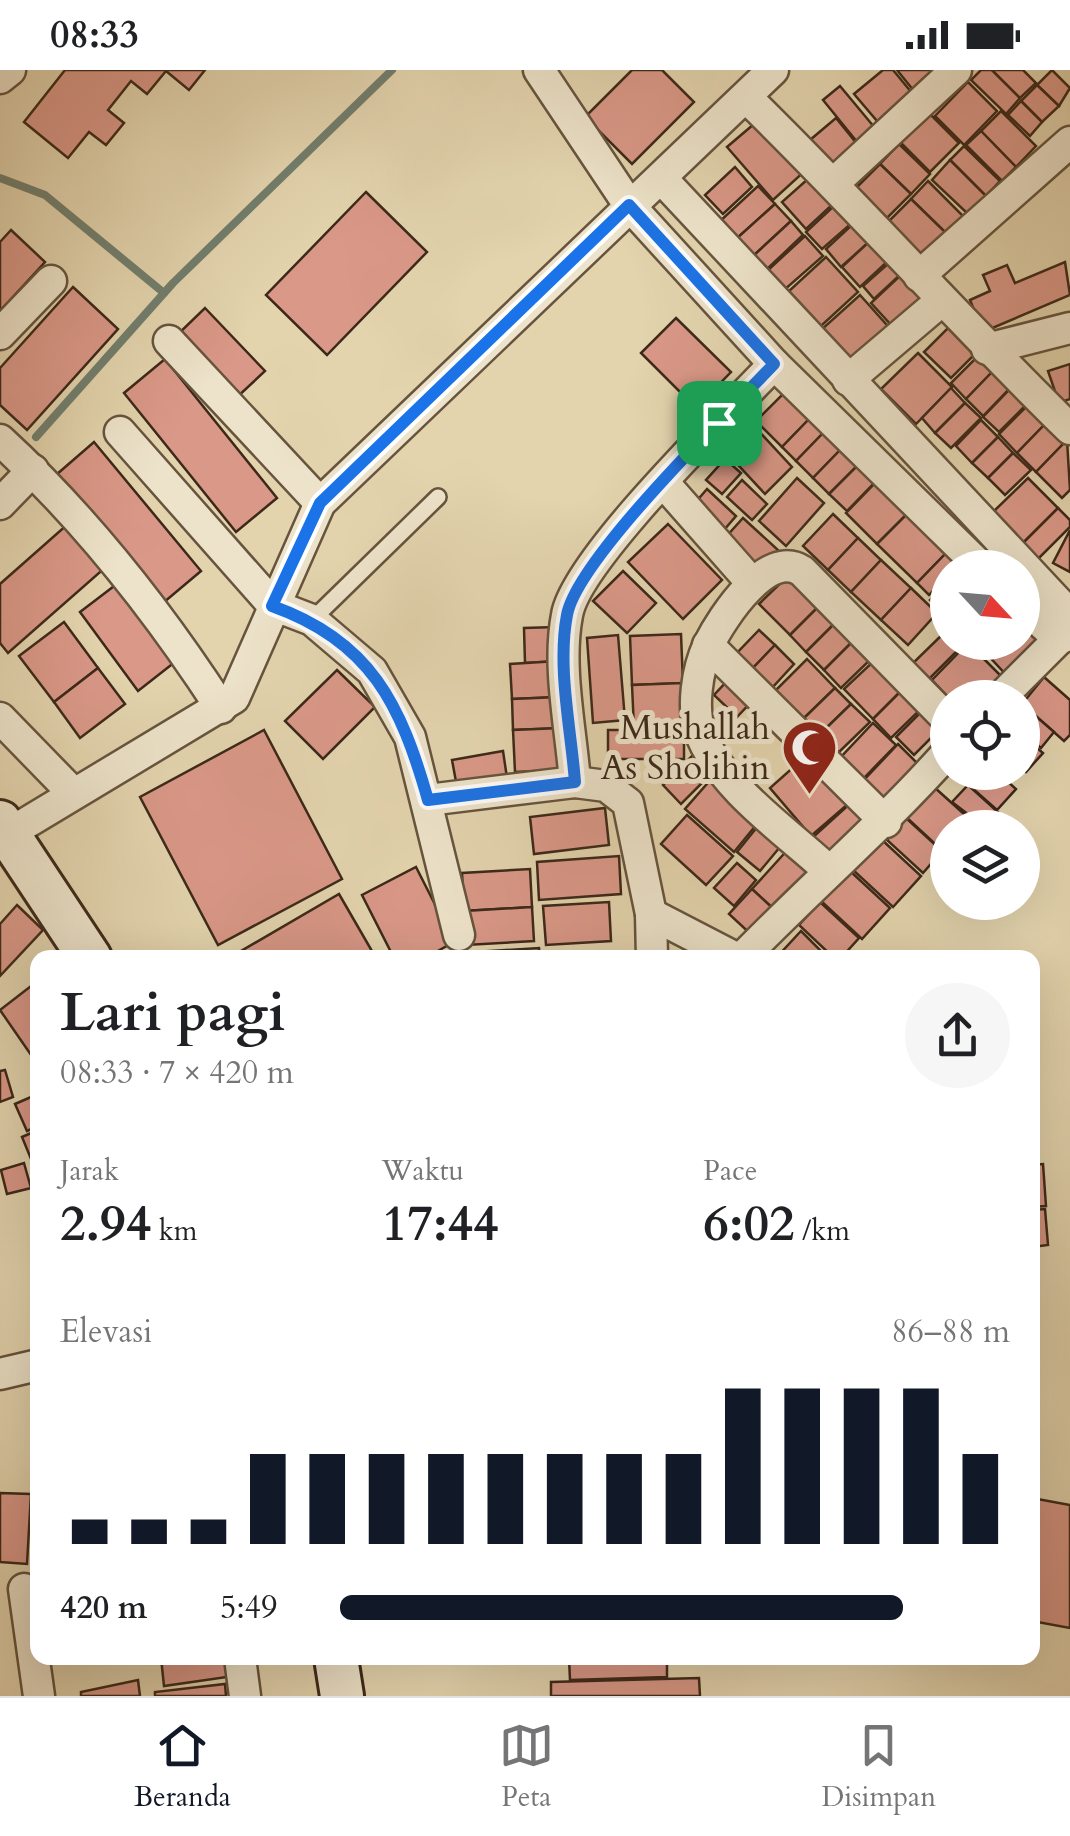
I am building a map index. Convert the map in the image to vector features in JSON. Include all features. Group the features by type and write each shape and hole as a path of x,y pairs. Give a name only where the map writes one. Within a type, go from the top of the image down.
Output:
{"street":[{"path":"0,78 10,70"},
{"path":"539,70 629,205 774,364 964,550"},
{"path":"85,950 4,828 73,793 234,698 320,503 773,70"},
{"path":"834,183 956,70"},
{"path":"746,98 834,183 988,349 1070,429"},
{"path":"919,276 1070,142"},
{"path":"661,178 848,380 1066,629"},
{"path":"0,334 51,281"},
{"path":"848,380 941,300"},
{"path":"988,349 1070,328"},
{"path":"169,341 320,503"},
{"path":"575,782 564,636 567,610 595,562 774,364"},
{"path":"120,432 272,606 312,620 349,648 392,701 410,737 459,935"},
{"path":"0,440 99,542 189,659 221,708"},
{"path":"0,504 33,470"},
{"path":"664,482 752,583"},
{"path":"828,870 731,780 701,734 694,706 708,646 752,583 778,565 792,564 930,702"},
{"path":"1040,615 1066,629"},
{"path":"1017,680 1066,629"},
{"path":"708,646 886,822"},
{"path":"0,718 73,793"},
{"path":"747,950 828,870 886,822 930,772"},
{"path":"428,800 575,782 606,786 628,803 652,914 652,950"},
{"path":"652,914 723,950"},
{"path":"0,1374 30,1368"},
{"path":"21,1590 30,1643"},
{"path":"34,1665 39,1696"},
{"path":"241,1665 245,1696"},
{"path":"337,1665 342,1696"}],"lane":[{"path":"312,620 438,497"}],"building":[{"path":"65,70 205,70 189,90 166,71 147,94 131,81 108,110 124,123 106,145 89,132 68,158 24,122"},
{"path":"632,70 662,70 694,102 632,164 585,117"},
{"path":"883,70 893,70 917,99 883,128 854,94"},
{"path":"897,70 933,70 940,78 918,96"},
{"path":"981,70 992,70 1020,98 1006,114 971,80"},
{"path":"992,70 1023,70 1036,83 1020,98"},
{"path":"1052,70 1070,88 1059,106 1037,85"},
{"path":"968,82 997,111 964,145 935,116"},
{"path":"1037,85 1059,106 1042,122 1021,101"},
{"path":"840,86 875,128 858,143 823,100"},
{"path":"1021,101 1042,122 1030,136 1008,115"},
{"path":"1001,111 1036,146 1016,167 981,131"},
{"path":"929,113 959,143 930,172 901,143"},
{"path":"761,118 806,170 773,200 727,147"},
{"path":"836,118 862,150 836,172 810,140"},
{"path":"981,131 1016,167 1002,181 966,145"},
{"path":"899,144 930,174 911,194 880,164"},
{"path":"964,146 1000,181 986,196 950,160"},
{"path":"950,160 986,196 968,214 932,180"},
{"path":"880,164 911,194 887,218 856,188"},
{"path":"735,167 752,187 723,214 705,195"},
{"path":"809,178 833,204 806,229 782,202"},
{"path":"928,181 963,216 946,233 911,199"},
{"path":"758,186 775,204 735,240 719,222"},
{"path":"366,192 427,252 327,355 266,295"},
{"path":"911,199 946,233 923,256 888,222"},
{"path":"775,204 791,221 751,258 735,240"},
{"path":"836,204 853,222 822,249 806,232"},
{"path":"791,221 803,235 764,272 751,258"},
{"path":"854,223 870,241 841,267 826,249"},
{"path":"11,230 45,262 0,311 0,242"},
{"path":"805,236 823,256 783,291 766,272"},
{"path":"871,240 889,260 860,287 842,267"},
{"path":"826,257 858,292 821,326 789,291"},
{"path":"890,262 901,274 874,299 863,286"},
{"path":"1065,262 1070,295 983,332 970,300 990,291 983,275 1007,265 1015,283"},
{"path":"903,273 926,298 893,327 871,303"},
{"path":"73,287 118,329 27,430 0,405 0,368"},
{"path":"860,295 894,333 856,368 821,330"},
{"path":"205,308 265,371 234,400 175,337"},
{"path":"676,318 731,372 696,408 641,353"},
{"path":"948,328 974,355 951,378 924,352"},
{"path":"918,353 952,387 916,424 881,389"},
{"path":"978,356 993,371 966,399 951,383"},
{"path":"165,359 277,498 236,532 124,393"},
{"path":"1070,364 1070,399 1059,403 1048,371"},
{"path":"993,371 1010,388 983,416 966,399"},
{"path":"951,388 965,403 935,433 922,418"},
{"path":"1011,388 1027,404 999,432 983,417"},
{"path":"786,391 812,416 782,447 756,421"},
{"path":"965,403 981,418 951,448 935,433"},
{"path":"1030,403 1048,421 1017,453 999,434"},
{"path":"812,416 826,430 796,461 782,447"},
{"path":"981,420 998,437 972,463 956,446"},
{"path":"1048,421 1067,440 1036,472 1017,453"},
{"path":"755,427 792,467 765,494 727,453"},
{"path":"826,430 843,447 813,478 796,461"},
{"path":"998,437 1013,453 988,478 972,463"},
{"path":"1067,440 1070,490 1062,498 1036,472"},
{"path":"94,442 201,571 163,603 56,475"},
{"path":"843,447 860,463 829,494 813,478"},
{"path":"1013,453 1031,470 1005,495 988,478"},
{"path":"725,459 741,473 722,494 706,480"},
{"path":"860,463 877,480 847,511 829,494"},
{"path":"797,478 824,503 786,546 759,521"},
{"path":"880,478 912,509 877,544 846,513"},
{"path":"1028,478 1058,508 1023,543 992,513"},
{"path":"742,480 767,504 752,520 727,497"},
{"path":"707,489 736,516 724,530 695,503"},
{"path":"1058,508 1070,520 1070,527 1040,557 1040,550 1030,550 1023,543"},
{"path":"912,509 951,548 930,550 930,570 917,583 877,544"},
{"path":"833,514 858,538 828,570 803,546"},
{"path":"743,518 778,550 760,570 725,538"},
{"path":"69,523 107,566 8,653 0,643 0,584"},
{"path":"668,524 722,580 683,619 628,562"},
{"path":"1070,530 1070,572 1053,563"},
{"path":"858,538 881,560 851,592 828,570"},
{"path":"881,560 911,588 881,620 851,592"},
{"path":"930,570 930,594 917,583"},
{"path":"623,571 656,603 627,633 593,601"},
{"path":"792,572 822,603 790,635 759,604"},
{"path":"122,580 180,658 138,691 80,612"},
{"path":"911,588 930,606 930,621 908,645 881,620"},
{"path":"822,603 838,620 806,652 790,635"},
{"path":"838,620 856,638 824,670 806,652"},
{"path":"64,622 98,668 54,702 19,656"},
{"path":"556,627 558,661 525,663 524,628"},
{"path":"759,630 775,645 751,670 735,655"},
{"path":"681,634 683,683 632,685 630,636"},
{"path":"618,635 625,720 593,723 587,638"},
{"path":"856,638 874,656 841,688 824,670"},
{"path":"775,645 794,664 771,689 751,670"},
{"path":"930,647 930,660 948,660 927,681 911,665"},
{"path":"877,658 905,687 873,719 844,689"},
{"path":"807,659 835,688 802,720 774,692"},
{"path":"951,660 985,660 1005,680 932,680"},
{"path":"992,660 1029,660 1010,679"},
{"path":"558,661 559,697 512,699 510,664"},
{"path":"98,668 125,704 80,738 54,702"},
{"path":"337,670 375,707 323,759 285,721"},
{"path":"1044,677 1070,700 1070,735 1064,741 1040,720 1040,682"},
{"path":"730,678 753,700 737,717 714,695"},
{"path":"683,683 684,726 634,728 632,685"},
{"path":"905,687 924,706 891,738 873,719"},
{"path":"835,688 851,704 818,736 802,720"},
{"path":"559,697 561,728 513,730 512,699"},
{"path":"851,704 870,722 836,755 818,736"},
{"path":"923,710 930,717 930,739 914,755 896,737"},
{"path":"1040,720 1054,732 1040,747"},
{"path":"873,723 896,745 862,780 840,758"},
{"path":"561,728 562,770 515,772 513,730"},
{"path":"264,730 342,879 218,945 140,797"},
{"path":"608,730 684,730 684,759 608,759"},
{"path":"898,744 925,771 889,808 862,782"},
{"path":"503,751 507,778 457,787 452,760"},
{"path":"693,755 711,774 681,804 663,785"},
{"name":"Mushallah As Sholihin","path":"806,756 848,804 811,836 770,788"},
{"path":"713,777 761,819 734,852 685,809"},
{"path":"931,790 937,790 960,810 930,810 930,839 906,817"},
{"path":"963,790 974,790 996,810 962,810 952,802"},
{"path":"974,790 1015,790 997,810"},
{"path":"854,800 869,818 828,855 812,838"},
{"path":"605,808 609,845 534,854 530,817"},
{"path":"687,815 733,856 706,885 661,844"},
{"path":"906,818 930,840 930,865 923,873 887,840"},
{"path":"762,821 785,841 760,871 737,852"},
{"path":"881,839 921,876 893,907 853,870"},
{"path":"792,845 819,870 779,914 752,889"},
{"path":"619,856 621,894 539,900 537,862"},
{"path":"737,863 756,880 734,906 714,888"},
{"path":"416,867 454,942 440,950 390,950 362,895"},
{"path":"530,869 532,907 464,911 462,873"},
{"path":"849,870 890,908 862,939 821,901"},
{"path":"752,889 779,914 756,939 729,914"},
{"path":"339,894 371,950 243,950"},
{"path":"609,902 611,941 546,945 543,906"},
{"path":"820,902 859,938 848,950 826,950 799,925"},
{"path":"17,905 43,930 0,976 0,924"},
{"path":"532,907 534,941 466,945 464,911"},
{"path":"801,931 820,950 783,950"},
{"path":"30,987 30,1053 0,1010"},
{"path":"5,1070 13,1097 0,1102 0,1071"},
{"path":"30,1097 30,1130 27,1131 15,1104"},
{"path":"30,1134 30,1156 22,1137"},
{"path":"24,1163 30,1188 7,1194 1,1170"},
{"path":"1043,1164 1046,1206 1040,1206"},
{"path":"1040,1209 1045,1209 1048,1245 1040,1246"},
{"path":"0,1493 30,1494 27,1564 0,1562"},
{"path":"1040,1499 1070,1505 1070,1628 1040,1622"},
{"path":"162,1665 226,1665 227,1677 164,1686"},
{"path":"569,1665 667,1665 667,1677 570,1680"},
{"path":"699,1678 700,1696 551,1696 551,1682"},
{"path":"138,1680 140,1696 81,1696 81,1692"},
{"path":"225,1684 226,1696 155,1696 155,1692"}],"waterway":[{"path":"36,437 173,283 392,70"},
{"path":"0,178 45,195 164,293"}],"place":[{"name":"Mushallah As Sholihin","path":"809,796"}],"route":[{"path":"629,205 774,364 719,423 595,562 567,610 564,636 575,782 428,800 410,737 372,672 349,648 312,620 272,606 320,503 629,205"}]}
